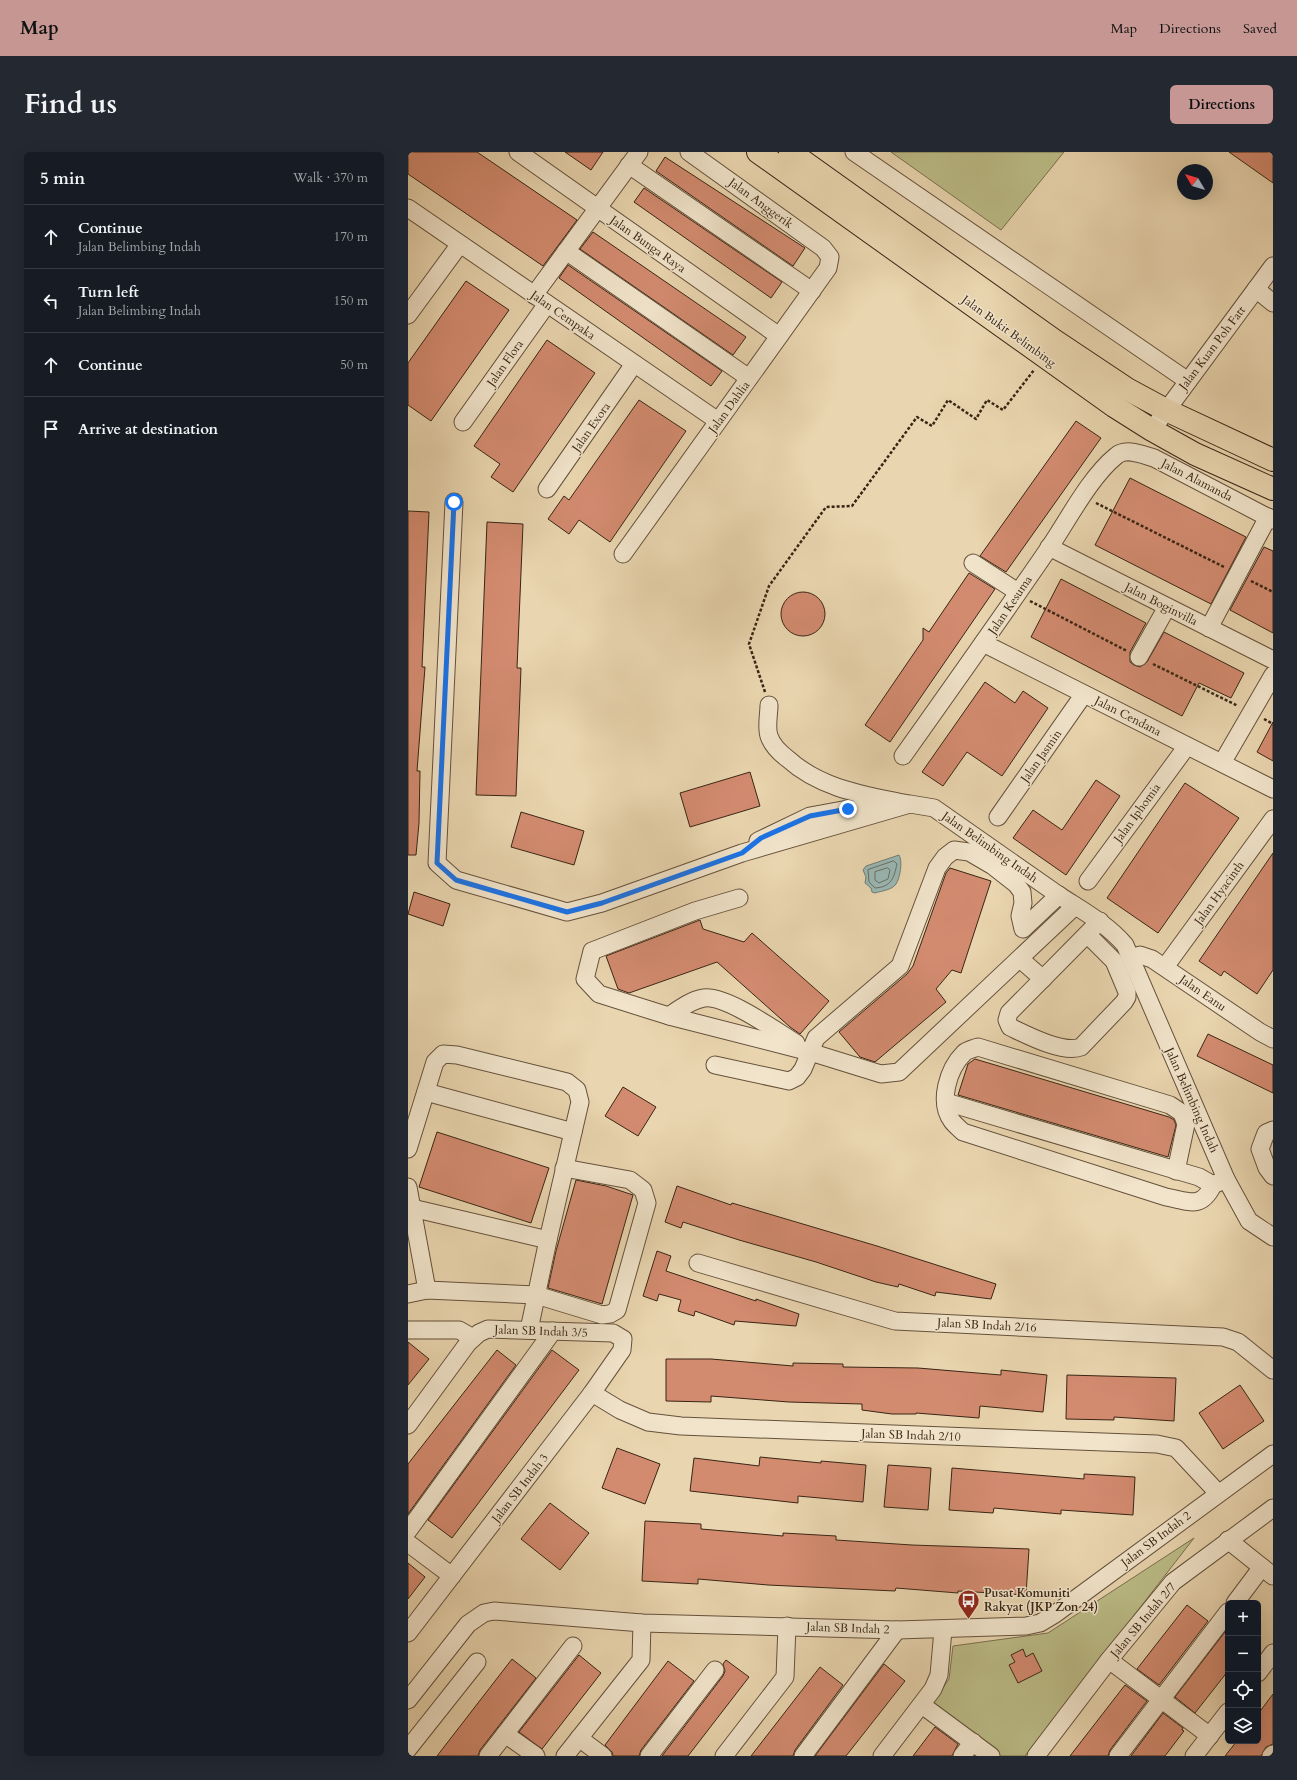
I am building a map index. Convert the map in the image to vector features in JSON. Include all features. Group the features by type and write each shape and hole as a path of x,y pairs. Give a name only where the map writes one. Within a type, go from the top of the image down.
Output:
{"main road":[{"name":"Jalan Bukit Belimbing","path":"758,152 1044,357 1152,430 1195,454 1273,489"},
{"name":"Jalan Bukit Belimbing","path":"790,152 1055,341 1127,389 1166,410 1273,460"}],"street":[{"name":"Jalan Bunga Raya","path":"518,152 779,336"},
{"name":"Jalan Anggerik","path":"689,152 823,248 830,257"},
{"path":"854,152 1188,381"},
{"name":"Jalan Flora","path":"463,422 541,299 566,251 634,159"},
{"path":"634,159 812,291"},
{"name":"Jalan Cempaka","path":"408,208 718,421"},
{"path":"408,315 460,244"},
{"path":"566,251 749,378"},
{"name":"Jalan Dahlia","path":"623,554 812,291 828,268 830,257"},
{"name":"Jalan Kuan Poh Fatt","path":"1152,430 1273,266"},
{"path":"1256,289 1273,303"},
{"name":"Jalan Exora","path":"547,489 634,364"},
{"name":"Jalan Alamanda","path":"1117,454 1133,452 1154,458 1270,519"},
{"name":"Jalan Kesuma","path":"903,756 983,643 1083,496 1101,471 1117,454"},
{"name":"Jalan Belimbing Indah","path":"454,502 437,863 456,880 567,912 602,903 742,853 910,804 934,808 1100,922 1115,934 1125,945 1220,1182 1249,1221 1273,1237"},
{"path":"1209,628 1237,574 1270,519"},
{"name":"Jalan Boginvilla","path":"1049,547 1273,660"},
{"path":"973,563 1018,592"},
{"path":"1139,657 1167,607"},
{"name":"Jalan Cendana","path":"983,643 1273,789"},
{"path":"1222,763 1273,675"},
{"name":"Jalan Jasmin","path":"998,817 1084,694"},
{"path":"770,705 768,735 777,750 800,770 825,784 861,794 910,804"},
{"name":"Jalan Iphomia","path":"1088,881 1187,746"},
{"name":"Jalan Hyacinth","path":"1165,967 1273,819"},
{"path":"715,1065 788,1081 797,1077 803,1069 816,1038 900,966 937,868 945,856 954,850 969,852 993,866 1016,884 1022,892 1020,916 1023,928 1034,946"},
{"path":"1023,928 1059,895"},
{"path":"739,898 695,911 592,951 585,979 599,994 668,1016 810,1052 881,1074 899,1072 1075,906"},
{"path":"1087,934 1114,961 1127,997 1081,1047 1069,1050 1036,1039 1010,1027 1006,1020 1009,1013 1087,934 1100,922"},
{"name":"Jalan Eanu","path":"1131,958 1140,955 1152,959 1229,1012 1273,1039"},
{"path":"1020,959 1043,979"},
{"path":"668,1016 686,1004 704,998 718,998 736,1007 810,1052"},
{"path":"1176,1170 1186,1124 1182,1113 1170,1105 978,1047 965,1052 954,1065 947,1086 946,1102 952,1121 963,1132 1166,1197 1196,1202 1207,1196 1220,1182"},
{"path":"408,1149 435,1062 444,1054 457,1055 567,1082 577,1090 580,1102 572,1132 529,1330"},
{"path":"426,1092 572,1132"},
{"path":"946,1102 1199,1178 1220,1182"},
{"path":"1273,1130 1266,1133 1260,1149 1267,1168 1273,1176"},
{"path":"408,1294 427,1290 536,1295 602,1315 610,1314 617,1310 647,1203 643,1190 630,1180 564,1168"},
{"path":"408,1187 427,1290"},
{"path":"412,1208 548,1240"},
{"name":"Jalan SB Indah 2/16","path":"698,1263 895,1321 1223,1337 1238,1342 1273,1370"},
{"name":"Jalan SB Indah 3/5","path":"408,1425 473,1338 488,1329 613,1333 624,1339"},
{"path":"408,1330 459,1330 473,1338"},
{"path":"408,1531 553,1331"},
{"name":"Jalan SB Indah 3","path":"408,1633 592,1393 622,1350 624,1339"},
{"name":"Jalan SB Indah 2/10","path":"592,1393 620,1410 648,1422 681,1426 1157,1444 1176,1448 1218,1493"},
{"name":"Jalan SB Indah 2","path":"408,1700 468,1624 484,1613 494,1611 642,1623 897,1630 943,1630 1026,1626 1040,1623 1055,1614 1273,1454"},
{"name":"Jalan SB Indah 2/7","path":"1036,1756 1109,1660 1173,1582 1273,1508"},
{"path":"1228,1540 1268,1572 1238,1600"},
{"path":"408,1542 452,1576"},
{"path":"1118,1756 1225,1616"},
{"path":"565,1756 641,1660 642,1623"},
{"path":"724,1756 785,1677 787,1626"},
{"path":"803,1756 897,1630"},
{"path":"882,1756 933,1689 939,1675 943,1630"},
{"path":"488,1756 573,1646"},
{"path":"1259,1672 1273,1653"},
{"path":"1109,1660 1210,1736"},
{"path":"408,1749 477,1662"},
{"path":"649,1756 715,1670"},
{"path":"922,1705 991,1756"},
{"path":"1194,1756 1225,1716"},
{"path":"506,1734 536,1756"},
{"path":"579,1738 603,1756"},
{"path":"962,1756 973,1742"}],"path":[{"path":"770,705 749,644 769,586 826,508 852,506 917,417 932,426 948,400 976,419 987,400 1003,410 1044,357"},
{"path":"1083,496 1273,592"}],"green space":[{"path":"891,152 1064,152 1001,230"},
{"path":"1194,1538 1025,1756 999,1756 932,1704 949,1679 953,1646 1048,1633"}],"water":[{"path":"899,855 901,861 899,878 896,884 892,888 886,890 875,893 872,892 871,888 865,883 866,877 863,870 866,866"}],"building":[{"path":"408,152 477,152 577,220 543,266 408,174"},
{"path":"565,152 603,152 591,170"},
{"path":"1229,152 1273,152 1273,183"},
{"path":"665,157 805,248 793,266 656,171"},
{"path":"644,188 782,282 771,298 634,202"},
{"path":"593,232 746,337 733,355 580,249"},
{"path":"568,265 722,371 711,386 559,278"},
{"path":"466,281 509,310 431,421 408,405 408,363"},
{"path":"547,340 595,373 513,492 491,477 500,464 474,446"},
{"path":"639,400 686,431 610,542 579,520 569,534 548,519 564,496 569,500"},
{"path":"1076,421 1101,438 1006,572 980,556"},
{"path":"1130,478 1246,537 1211,604 1095,545"},
{"path":"408,511 429,512 422,667 425,667 417,771 420,771 419,823 416,855 408,855"},
{"path":"487,522 523,524 517,668 521,668 516,796 476,795"},
{"path":"1264,547 1273,551 1273,633 1230,610"},
{"path":"969,573 995,589 890,742 865,725 923,640 923,628 929,632"},
{"path":"1061,579 1146,623 1130,652 1130,662 1134,665 1140,667 1147,662 1164,632 1244,673 1231,698 1199,683 1182,716 1031,637"},
{"path":"803,592 815,596 821,602 825,614 821,626 815,632 803,636 791,632 785,626 781,614 785,602 791,596"},
{"path":"985,682 1015,703 1023,691 1048,708 1002,776 967,752 943,786 922,772"},
{"path":"1273,722 1273,761 1257,752"},
{"path":"750,772 760,806 690,827 680,793"},
{"path":"1096,780 1120,796 1066,875 1013,838 1033,810 1062,830"},
{"path":"1185,783 1239,818 1158,933 1107,898"},
{"path":"521,812 584,831 574,865 511,847"},
{"path":"1273,853 1273,970 1257,994 1224,971 1221,976 1199,961"},
{"path":"950,868 991,881 961,973 952,970 936,989 946,1002 875,1062 860,1057 839,1032 907,974 913,966 946,873"},
{"path":"414,892 450,904 443,926 408,914"},
{"path":"700,920 703,929 744,942 752,933 829,1001 800,1034 790,1027 717,962 629,993 618,989 606,956"},
{"path":"1208,1034 1273,1065 1273,1093 1197,1056"},
{"path":"975,1059 1169,1117 1174,1120 1176,1125 1168,1157 958,1095 968,1064"},
{"path":"623,1087 656,1107 638,1136 605,1116"},
{"path":"437,1132 549,1168 531,1223 419,1187"},
{"path":"576,1180 606,1186 633,1195 602,1304 548,1288 556,1251"},
{"path":"677,1186 731,1205 732,1203 877,1246 996,1284 991,1299 936,1292 935,1296 899,1284 898,1287 876,1282 816,1262 683,1222 681,1228 665,1222"},
{"path":"657,1251 671,1256 666,1271 799,1314 796,1326 735,1321 734,1325 695,1311 694,1316 678,1311 681,1300 659,1294 657,1301 643,1296"},
{"path":"408,1342 429,1359 408,1385"},
{"path":"497,1350 516,1365 408,1514 408,1464"},
{"path":"552,1350 579,1370 452,1538 428,1520"},
{"path":"666,1359 711,1359 793,1366 793,1363 843,1364 843,1367 918,1368 1001,1375 1001,1370 1047,1375 1043,1412 980,1406 979,1418 916,1413 892,1414 862,1410 862,1404 789,1402 711,1396 711,1402 666,1401"},
{"path":"1067,1375 1176,1378 1174,1421 1114,1417 1114,1420 1066,1419"},
{"path":"1240,1385 1264,1421 1223,1449 1199,1413"},
{"path":"617,1448 660,1464 645,1504 602,1488"},
{"path":"760,1457 821,1463 821,1461 866,1465 863,1502 798,1496 798,1503 690,1491 694,1458 759,1466"},
{"path":"888,1465 931,1468 928,1510 884,1507"},
{"path":"952,1468 1084,1479 1084,1474 1135,1477 1133,1515 1061,1510 1061,1514 994,1508 993,1513 949,1510"},
{"path":"550,1503 589,1533 560,1570 521,1539"},
{"path":"645,1521 701,1524 701,1529 783,1536 783,1533 836,1536 836,1540 912,1545 1029,1549 1026,1595 958,1591 958,1593 896,1588 895,1591 768,1585 698,1579 698,1584 642,1581"},
{"path":"408,1563 425,1577 408,1599"},
{"path":"1187,1605 1208,1621 1159,1685 1137,1669"},
{"path":"1225,1632 1225,1675 1195,1713 1175,1697"},
{"path":"1023,1649 1026,1657 1033,1653 1042,1671 1018,1683 1009,1665 1015,1662 1011,1655"},
{"path":"579,1655 601,1673 542,1749 519,1732"},
{"path":"512,1659 536,1678 480,1750 478,1756 437,1756"},
{"path":"726,1660 749,1677 688,1756 662,1756 723,1676 725,1671 723,1664"},
{"path":"668,1661 694,1681 641,1750 639,1756 613,1756 612,1752 605,1745"},
{"path":"884,1664 905,1681 846,1756 815,1756"},
{"path":"820,1667 843,1685 795,1750 793,1756 751,1756"},
{"path":"1125,1685 1147,1701 1110,1750 1108,1756 1070,1756"},
{"path":"1273,1694 1273,1744 1266,1747 1261,1756 1225,1756 1235,1744 1261,1744 1261,1710"},
{"path":"1163,1713 1183,1728 1182,1730 1184,1731 1165,1756 1131,1756"},
{"path":"935,1727 958,1744 952,1756 913,1756"}],"place":[{"name":"Pusat Komuniti Rakyat (JKP Zon 24)","path":"968,1620"}],"route":[{"path":"454,502 437,863 456,880 567,912 602,903 742,853 761,838 810,816 848,809"}]}
